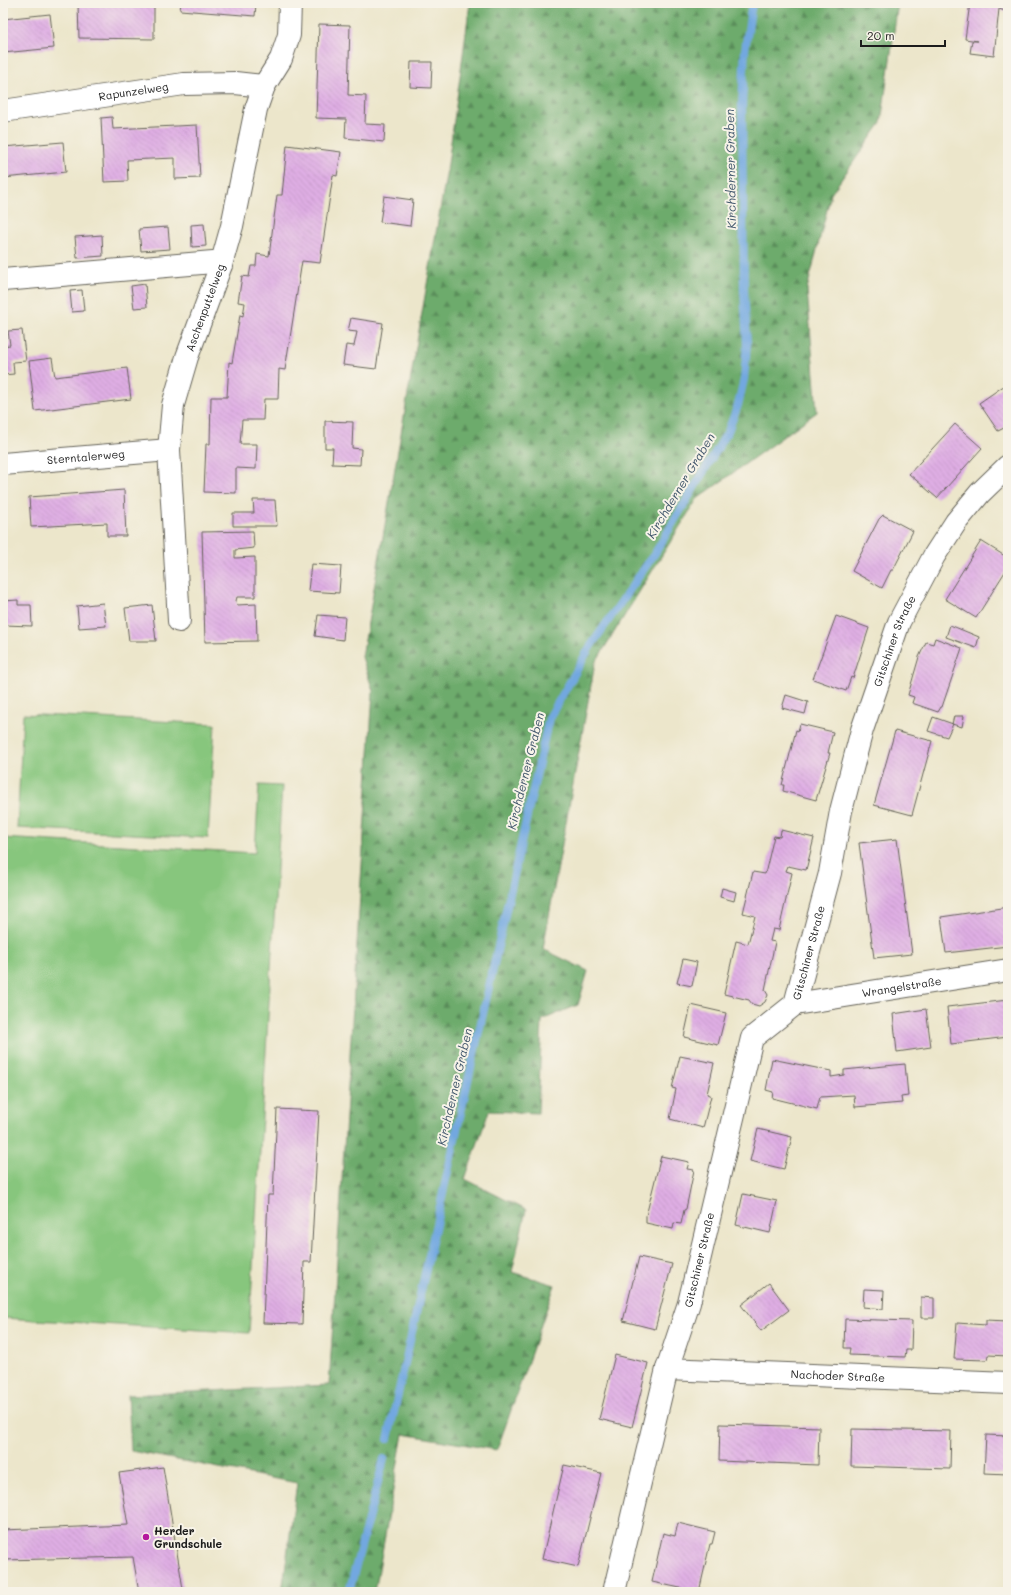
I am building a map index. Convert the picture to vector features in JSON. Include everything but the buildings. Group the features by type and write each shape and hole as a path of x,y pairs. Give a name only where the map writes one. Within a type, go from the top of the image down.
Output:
{"street":[{"name":"Aschenputtelweg","path":"179,621 169,450 173,405 187,357 221,265 232,226 256,109 264,86 281,59 289,35 290,3"},
{"name":"Rapunzelweg","path":"3,111 184,84 236,83 264,86"},
{"path":"3,280 213,262 221,265"},
{"name":"Sterntalerweg","path":"3,464 169,450"},
{"name":"Gitschiner Straße","path":"614,1592 667,1369 689,1303 752,1038 795,1004 830,873 841,811 862,730 899,622 934,556 956,522 980,493 1008,466"},
{"name":"Wrangelstraße","path":"795,1004 1008,970"},
{"name":"Nachoder Straße","path":"667,1369 1008,1383"}],"green space":[{"path":"470,3 898,3 881,123 831,194 807,289 817,412 697,499 595,663 543,949 588,971 578,1005 542,1020 538,1113 489,1111 465,1179 526,1210 512,1272 555,1285 497,1450 403,1434 375,1592 282,1592 297,1483 131,1451 128,1395 329,1385 373,691 362,657 448,164"},
{"path":"23,714 215,724 208,838 17,828"},
{"path":"259,785 282,786 249,1333 3,1318 3,838 255,853"}],"waterway":[{"name":"Kirchderner Graben","path":"388,1439 549,718 590,647 655,553 728,431 738,405 744,379 747,344 744,290 742,105 745,50 752,3"},
{"name":"Kirchderner Graben","path":"349,1592 384,1459"}],"place":[{"name":"Herder Grundschule","path":"146,1537"}]}
